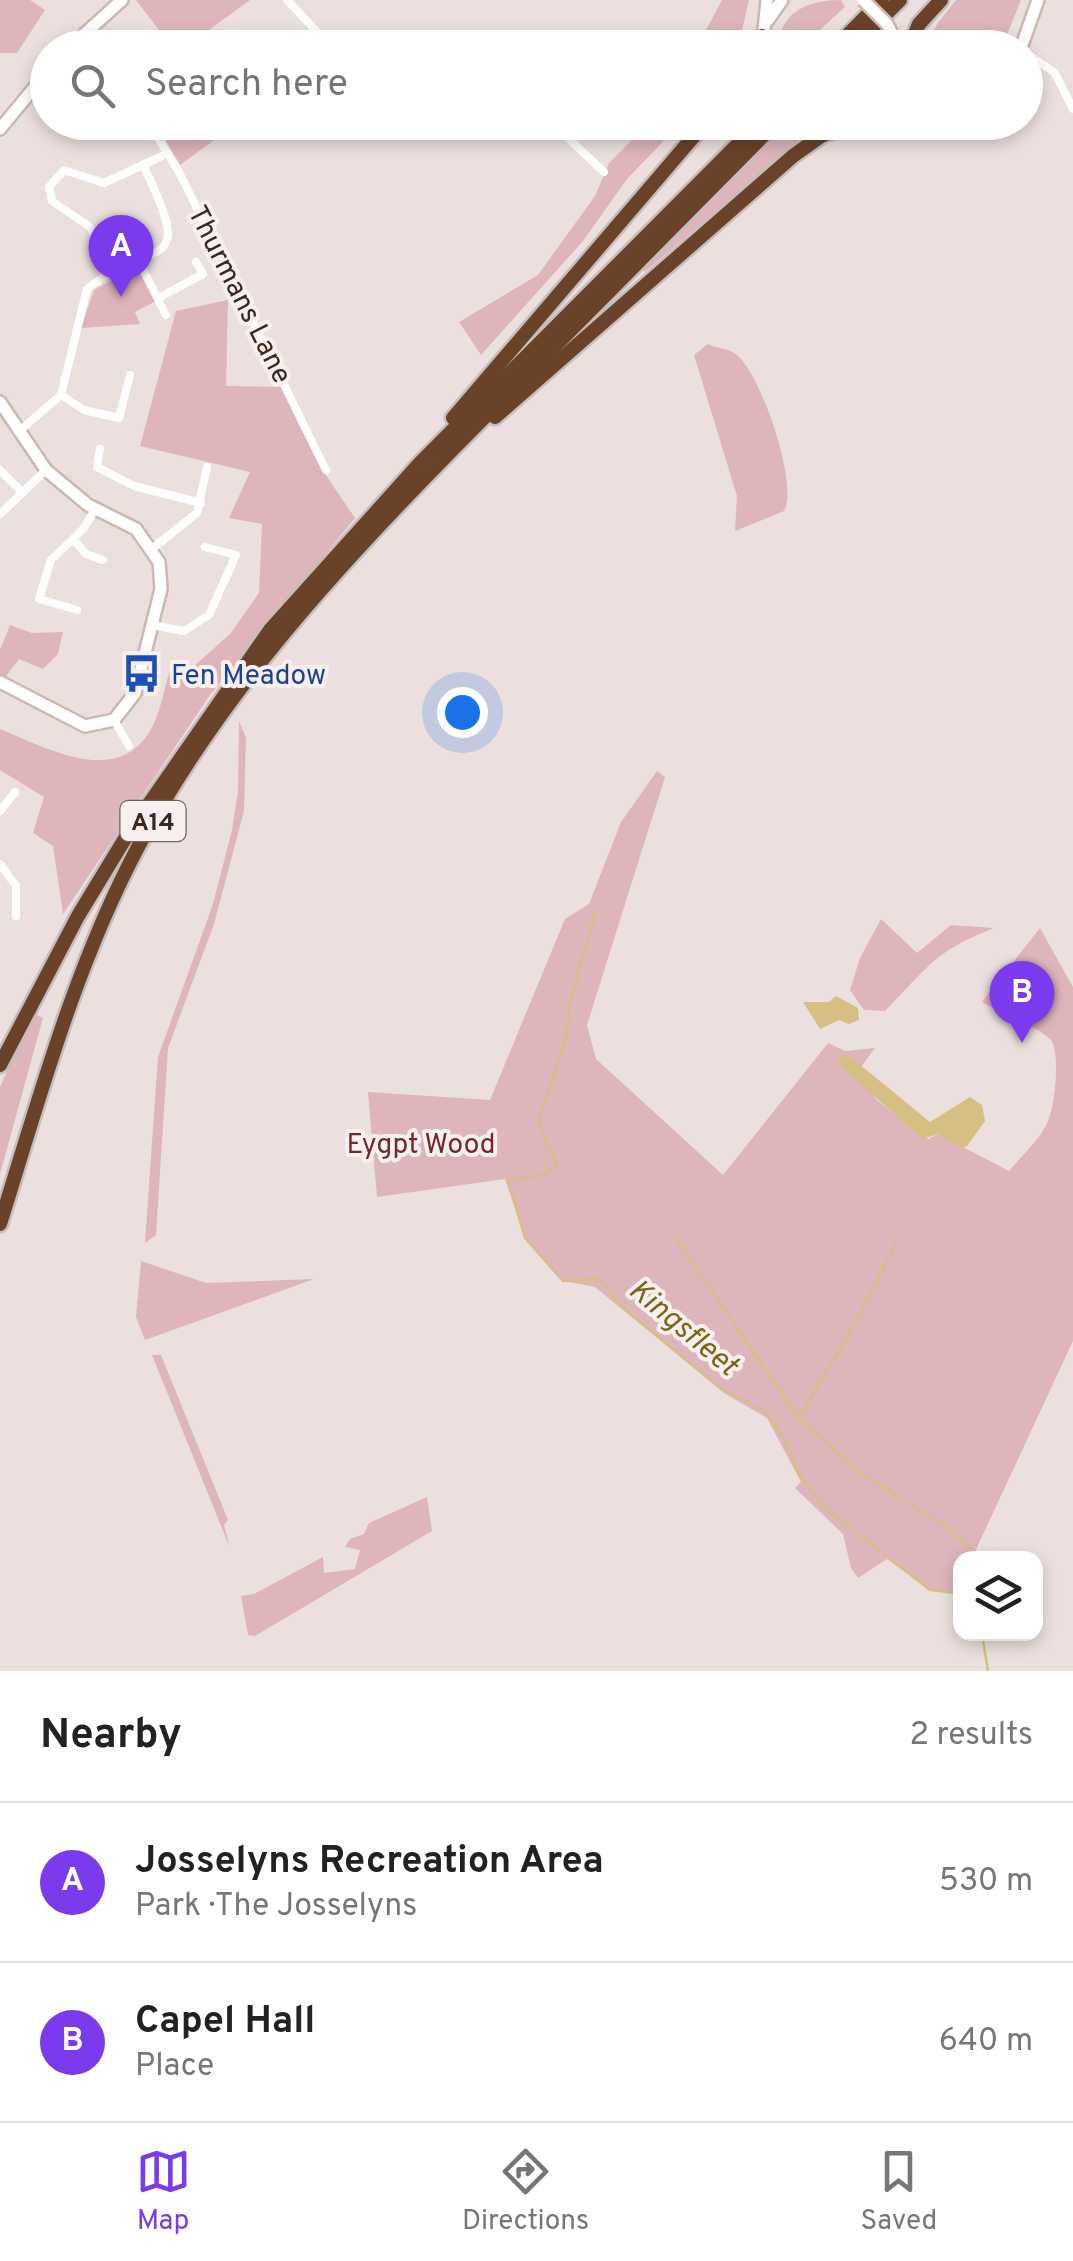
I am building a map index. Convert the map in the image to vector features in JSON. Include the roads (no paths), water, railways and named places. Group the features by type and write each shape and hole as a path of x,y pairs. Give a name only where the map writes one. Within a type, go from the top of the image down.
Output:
{"highway":[{"path":"853,30 882,0"},
{"path":"870,30 900,0"},
{"path":"916,30 941,0"},
{"name":"A14","path":"420,463 433,441 691,140"},
{"name":"A14","path":"0,1065 78,916 148,803 260,644 420,463 742,140"},
{"name":"A14","path":"377,516 454,448 760,140"},
{"name":"A14","path":"454,448 478,432 815,140"},
{"name":"A14","path":"0,1224 73,994 140,845 237,694 358,536"}],"street":[{"path":"89,30 122,0"},
{"path":"288,0 316,30"},
{"path":"763,30 767,0"},
{"path":"767,30 782,0"},
{"path":"863,0 890,30"},
{"path":"1030,30 1038,0"},
{"path":"1043,65 1055,74 1073,109"},
{"path":"0,129 30,93"},
{"name":"Thurmans Lane","path":"158,140 218,248 326,470"},
{"path":"570,140 604,172"},
{"path":"113,274 90,228 52,202 48,187 64,170 104,183 162,156"},
{"path":"18,432 61,395 87,289 164,248 170,231 168,216 143,165"},
{"path":"139,262 166,315"},
{"path":"158,298 203,274 196,262"},
{"path":"61,395 84,410 119,418 130,375"},
{"path":"0,402 46,470 94,508 136,529 153,548 161,576 135,693 114,720 85,726 0,682"},
{"path":"100,449 97,468 134,486 201,503"},
{"path":"153,548 191,522 201,503 208,467"},
{"path":"0,470 22,492"},
{"path":"0,514 46,470"},
{"path":"77,610 39,600 51,560 74,540 94,508"},
{"path":"74,540 86,554 103,560"},
{"path":"152,625 184,631 209,615 236,555 205,547"},
{"path":"114,720 128,746"},
{"path":"0,810 15,792"},
{"path":"0,864 16,886 16,916"}],"waterway":[{"name":"Kingsfleet","path":"596,911 568,1008 563,1046 538,1122 557,1165 543,1175 508,1180 525,1238 563,1281 600,1279 621,1306 718,1386 766,1412 783,1436 798,1472 823,1506 930,1590 953,1593"},
{"path":"674,1236 799,1418 861,1473 947,1527 974,1551"},
{"path":"857,1319 896,1243"},
{"path":"801,1415 853,1326"},
{"path":"983,1641 988,1671"}],"place":[{"name":"Josselyns Recreation Area","path":"121,297"},
{"name":"Fen Meadow","path":"141,674"},
{"name":"Capel Hall","path":"1022,1043"}],"park label":[{"name":"Eygpt Wood","path":"421,1143"}]}
